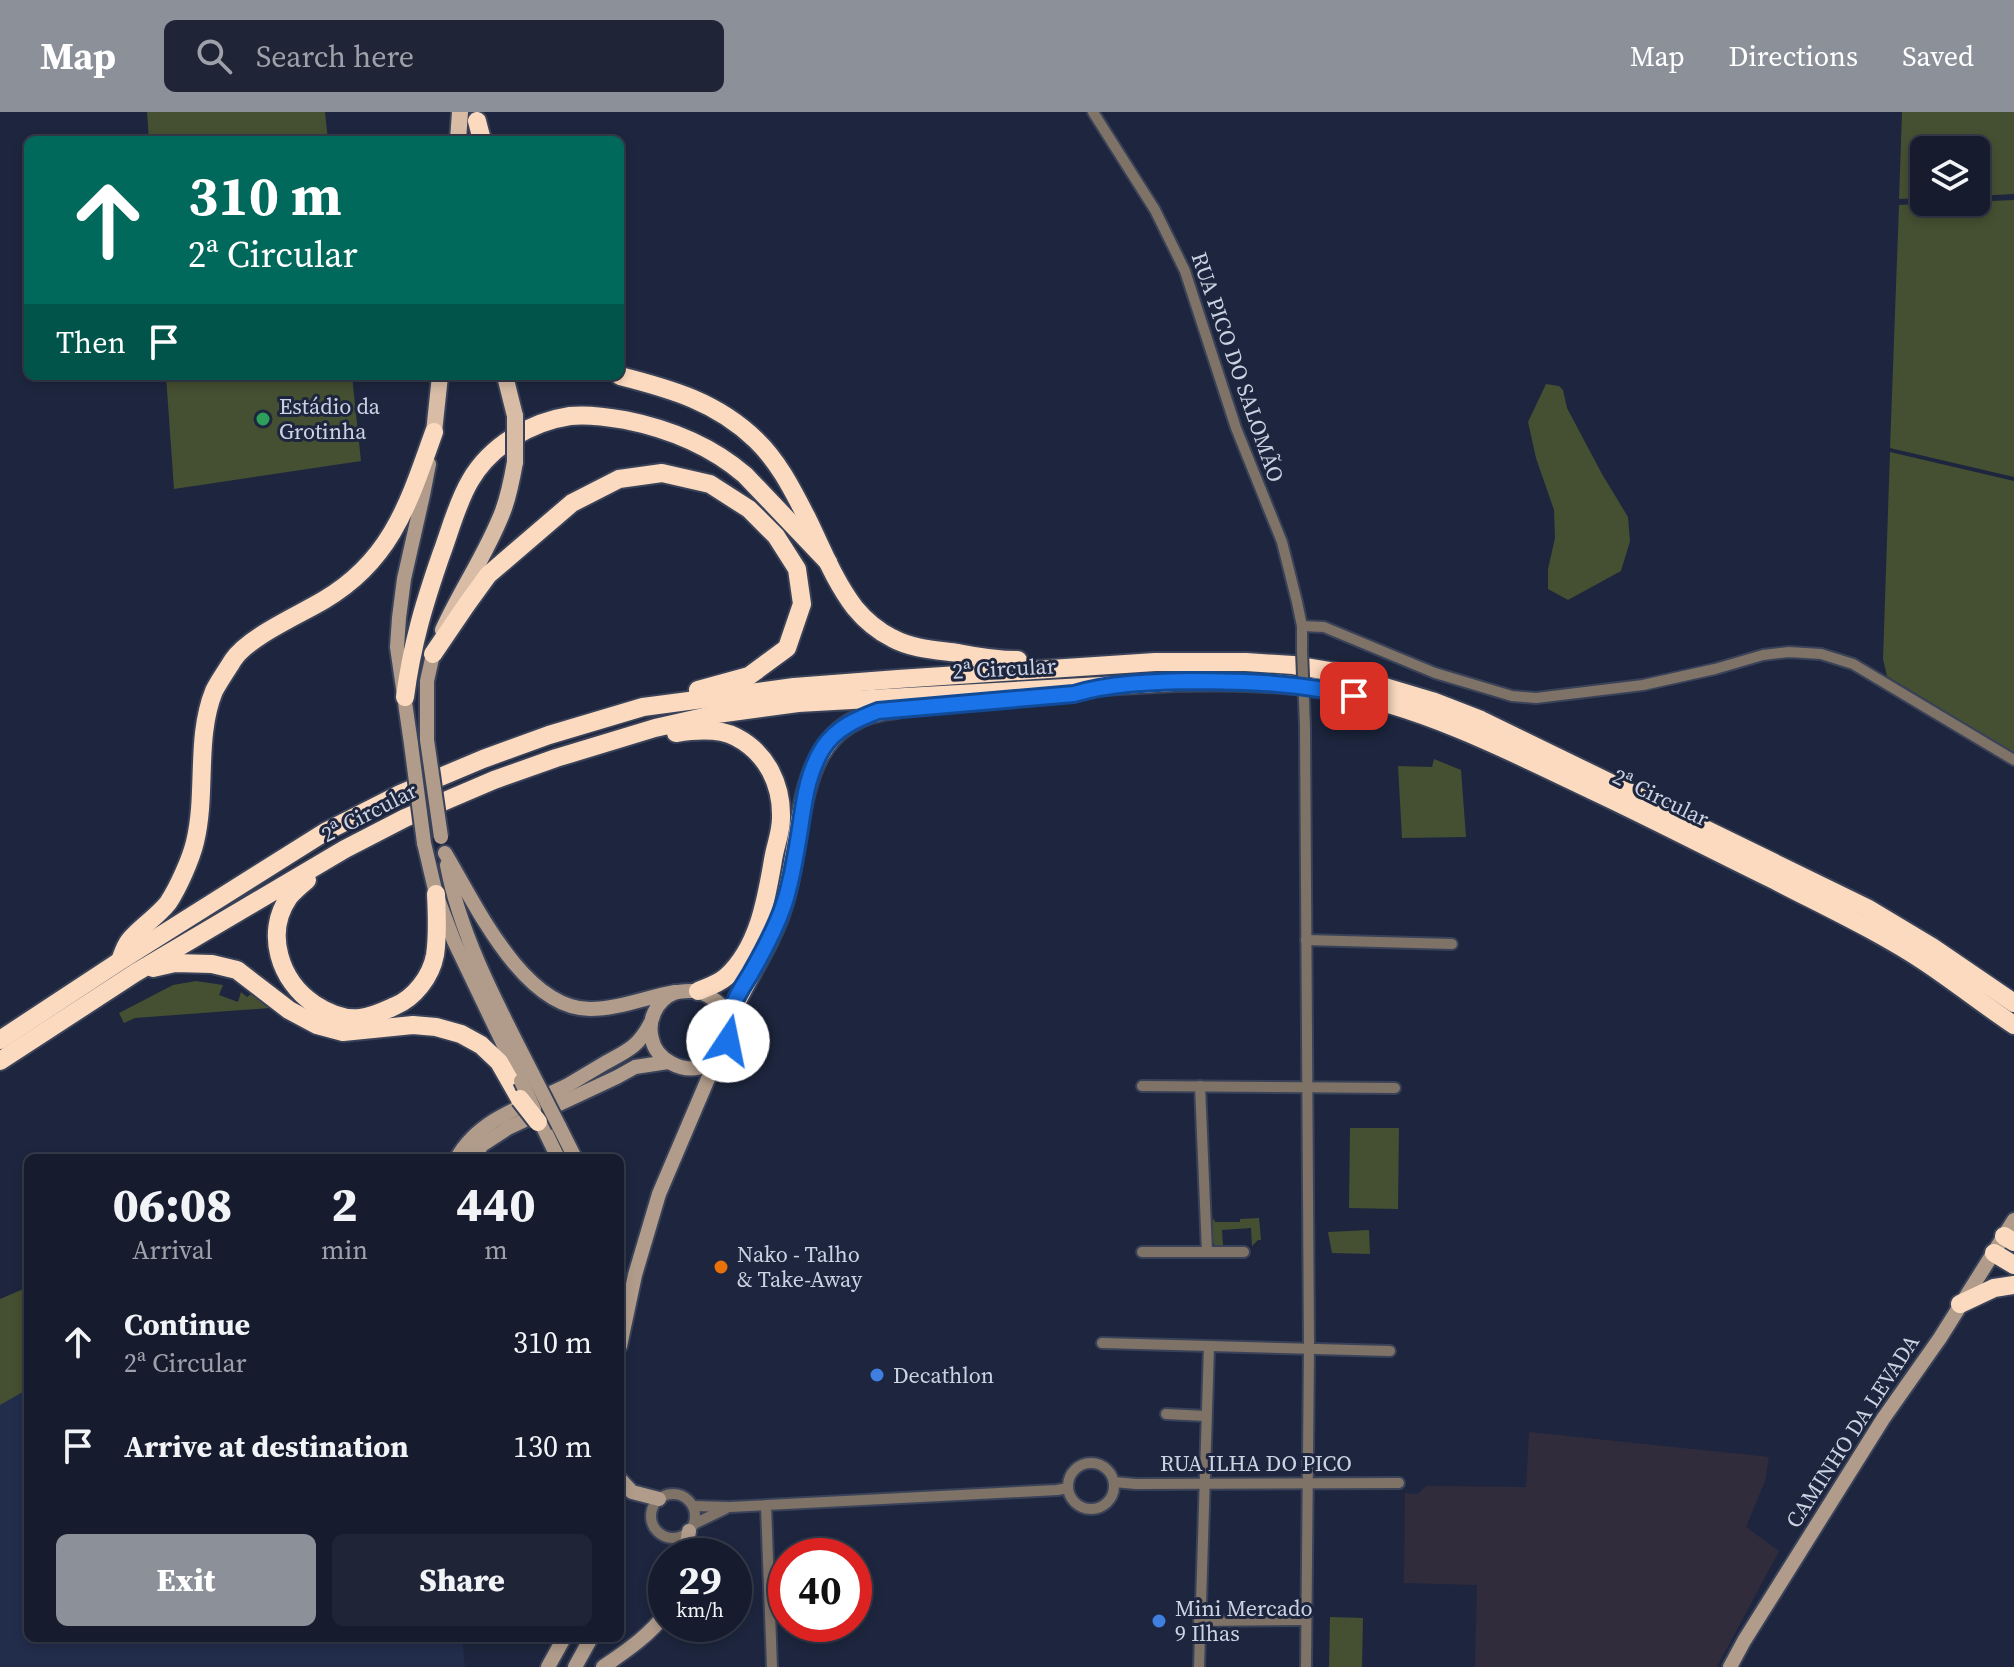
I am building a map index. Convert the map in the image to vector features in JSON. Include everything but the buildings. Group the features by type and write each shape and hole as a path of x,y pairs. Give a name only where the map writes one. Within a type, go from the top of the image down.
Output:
{"highway":[{"path":"624,377 672,389 700,401 730,418 758,442 788,482 840,586 871,625 892,639 991,660 1122,664"},
{"path":"405,697 422,609 470,482 497,447 545,423 571,416 609,417 685,436 731,462 828,562"},
{"path":"434,432 412,494 376,557 348,585 267,632 236,656 215,691 206,723 195,842 168,902 128,942 127,967 212,964 237,970 289,1010 317,1025 343,1032 413,1025 461,1034 481,1045 525,1085 545,1125"},
{"path":"433,654 488,575 572,503 619,479 662,473 710,484 749,509 776,536 797,569 802,604 787,648 749,676 643,707"},
{"name":"2ª Circular","path":"0,1061 127,967 325,832 400,794 549,735 643,707 794,687 1155,662 1246,662 1335,672 1432,701 1481,720 1867,908 1932,947 2014,1003"},
{"name":"2ª Circular","path":"0,1040 127,967 405,818 494,780 655,728 717,714 784,705 1233,681 1288,684 1375,701 1493,743 1858,923 1924,962 2014,1025"},
{"path":"730,1016 783,906 805,791 813,765 839,730 853,720 878,711 1074,694 1098,687"},
{"path":"596,746 691,731 712,731 736,737 764,759 774,775 780,805 780,833 756,932 739,962 724,979 698,991"},
{"path":"345,849 291,895 277,929 282,965 290,982 304,997 328,1013 359,1018 402,1003 414,993 425,980 435,957 436,894"},
{"path":"1994,1253 2014,1265"},
{"path":"1960,1304 1994,1288 2014,1285"}],"main road":[{"path":"440,380 423,495 404,579 397,647 424,843 436,894 454,941 556,1154"},
{"path":"506,380 515,416 515,462 509,493 433,654 427,681 427,740 451,889 501,1011 525,1085"},
{"path":"445,853 500,946 543,993 574,1008 592,1009 675,992 698,991 720,1003 730,1016 728,1041 716,1060 659,1194 635,1275 624,1327"},
{"path":"459,1154 473,1135 502,1116 628,1051 643,1039 658,1005 675,992"},
{"path":"650,1023 653,1045 668,1062 687,1069 699,1068 716,1060"},
{"path":"476,1154 482,1145 508,1128 635,1067 668,1062"},
{"path":"545,1125 571,1154"},
{"name":"CAMINHO DA LEVADA","path":"1730,1667 1883,1419 1994,1253 2011,1233"},
{"path":"624,1483 632,1492 659,1499"},
{"path":"689,1538 692,1527"},
{"path":"603,1667 648,1634"},
{"path":"548,1667 562,1642"},
{"path":"575,1667 589,1642"}],"street":[{"name":"RUA PICO DO SALOMÃO","path":"1093,112 1155,210 1185,271 1236,428 1282,542 1302,626 1309,1349 1306,1667"},
{"path":"1302,626 1324,627 1435,673 1512,696 1536,698 1643,685 1763,655 1789,652 1821,654 1853,664 2014,760"},
{"path":"1306,940 1452,944"},
{"path":"1142,1086 1395,1088"},
{"path":"1200,1086 1207,1252"},
{"path":"1142,1252 1244,1252"},
{"path":"1102,1343 1390,1351"},
{"path":"1199,1667 1209,1346"},
{"path":"1166,1414 1206,1416"},
{"path":"1084,1464 1102,1466 1114,1482 1114,1490 1107,1503 1094,1509 1079,1506 1069,1495 1072,1473 1084,1464"},
{"name":"RUA ILHA DO PICO","path":"1114,1482 1399,1483"},
{"path":"693,1506 766,1506 1068,1488"},
{"path":"692,1527 695,1515 693,1506 682,1495 666,1495 653,1505 652,1524 665,1537 674,1538 682,1536 713,1513 730,1507"},
{"path":"766,1506 772,1667"},
{"path":"1199,1621 1306,1620"}],"shaded area":[{"path":"24,1298 24,1642 462,1642 465,1667 0,1667 0,1309"},
{"path":"1529,1432 1769,1457 1765,1481 1746,1527 1779,1551 1717,1667 1475,1667 1477,1585 1404,1583 1405,1493 1418,1494 1426,1486 1526,1487"}],"green space":[{"path":"147,112 325,112 328,136 149,136"},
{"path":"1902,112 2014,112 2014,194 1990,195 1990,136 1910,136 1910,199 1899,199"},
{"path":"2014,200 2014,477 1890,448 1899,205 1910,205 1910,216 1990,216 1990,201"},
{"name":"Estádio da Grotinha","path":"166,380 352,380 361,461 174,489"},
{"path":"1546,384 1559,386 1563,390 1567,408 1628,517 1630,541 1621,571 1568,600 1548,589 1548,569 1555,538 1554,510 1536,458 1528,422"},
{"path":"1890,452 2014,481 2014,753 1887,676 1883,659"},
{"path":"1434,759 1461,770 1466,837 1402,838 1398,766 1432,767"},
{"path":"196,981 223,985 219,995 238,1002 241,992 247,997 252,993 270,1008 135,1018 124,1023 119,1013 173,985"},
{"path":"1350,1128 1399,1128 1398,1209 1349,1208"},
{"path":"1259,1218 1261,1240 1252,1246 1251,1228 1222,1230 1223,1245 1215,1245 1209,1239 1209,1224 1214,1219 1215,1222 1240,1222 1240,1219"},
{"path":"1369,1230 1370,1254 1332,1253 1328,1232"},
{"path":"24,1289 24,1391 0,1405 0,1299"},
{"path":"1330,1617 1363,1618 1362,1667 1329,1667"}],"place":[{"name":"Estádio da Grotinha","path":"263,419"},
{"name":"Nako - Talho & Take-Away","path":"721,1267"},
{"name":"Decathlon","path":"877,1375"},
{"name":"Mini Mercado 9 Ilhas","path":"1159,1621"}],"route":[{"path":"728,1041 730,1016 783,906 805,791 813,765 825,745 853,720 878,711 1074,694 1098,687 1137,683 1233,681 1288,684 1354,696"}]}
